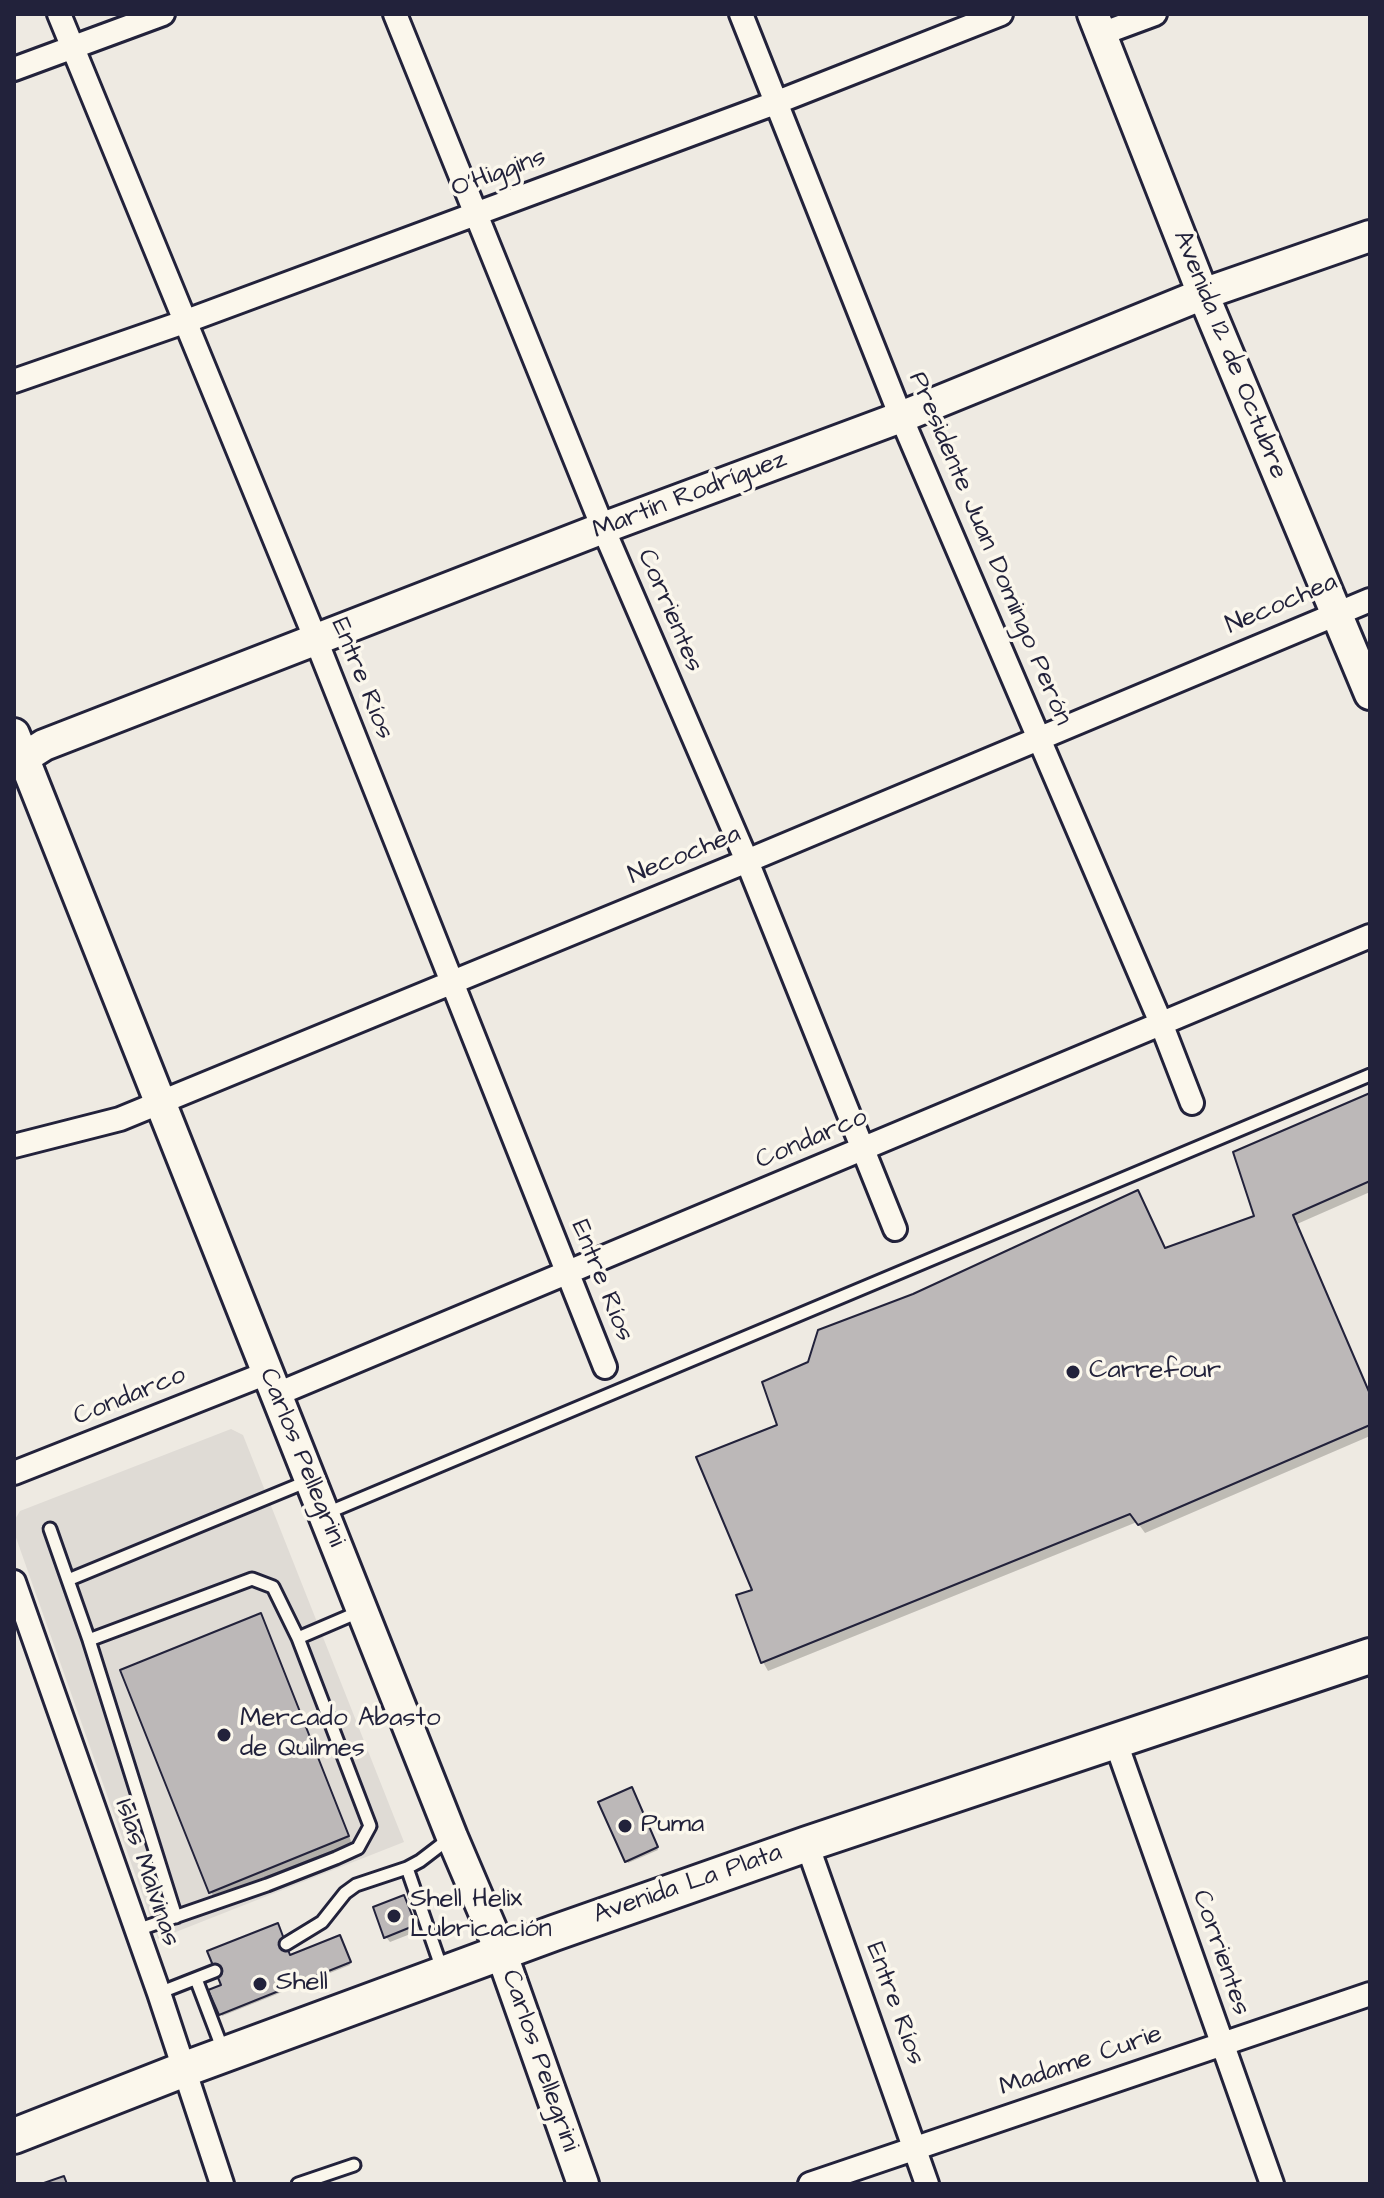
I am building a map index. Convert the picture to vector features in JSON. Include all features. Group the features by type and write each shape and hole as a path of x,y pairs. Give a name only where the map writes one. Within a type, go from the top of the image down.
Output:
{"main road":[{"name":"Avenida La Plata","path":"14,2136 443,1972 807,1844 1370,1656"}],"street":[{"name":"Entre Ríos","path":"59,14 316,640 605,1367"},
{"path":"14,69 163,14"},
{"name":"Corrientes","path":"395,14 603,528 747,861 895,1229"},
{"name":"Presidente Juan Domingo Perón","path":"741,14 901,417 1161,1023 1192,1103"},
{"name":"O'Higgins","path":"14,381 184,322 775,103 1001,14"},
{"path":"1097,24 1155,14"},
{"name":"Avenida 12 de Octubre","path":"1097,24 1203,294 1370,694"},
{"name":"Martín Rodríguez","path":"17,752 44,745 603,528 901,417 1203,294 1370,236"},
{"name":"Necochea","path":"14,1146 120,1119 1370,600"},
{"name":"Carlos Pellegrini","path":"17,752 161,1102 309,1481 501,1952 583,2184"},
{"name":"Condarco","path":"14,1473 271,1384 568,1273 1370,936"},
{"name":"Islas Malvinas","path":"14,1582 159,1993 222,2184"},
{"name":"Corrientes","path":"1115,1740 1272,2184"},
{"name":"Entre Ríos","path":"807,1844 927,2184"},
{"name":"Madame Curie","path":"810,2184 1370,1994"}],"lane":[{"path":"323,1515 1370,1075"},
{"path":"68,1580 309,1481"},
{"path":"50,1529 89,1640 176,1917"},
{"path":"89,1640 252,1579 273,1587 298,1638 370,1826 369,1833 358,1848 336,1858 137,1930"},
{"path":"298,1638 362,1611"},
{"path":"286,1944 322,1922 345,1893 356,1885 407,1868 452,1837"},
{"path":"407,1868 443,1972"},
{"path":"159,1993 215,1971"},
{"path":"196,1979 225,2054"},
{"path":"298,2184 354,2165"}],"shaded area":[{"name":"Mercado Abasto de Quilmes","path":"231,1429 243,1435 404,1842 158,1939 14,1532 14,1521 20,1511"}],"building":[{"name":"Carrefour","path":"1370,1093 1370,1181 1293,1215 1370,1394 1370,1425 1138,1525 1130,1514 761,1663 736,1595 752,1590 696,1457 777,1425 762,1382 808,1362 818,1330 913,1294 1138,1190 1165,1248 1254,1216 1233,1152"},
{"path":"261,1613 349,1836 209,1893 120,1670"},
{"path":"632,1787 658,1847 625,1862 598,1802"},
{"name":"Shell Helix Lubricación","path":"404,1895 416,1925 384,1938 373,1907"},
{"path":"278,1923 290,1955 340,1935 351,1962 219,2015 208,1990 221,1985 207,1951"},
{"path":"64,2176 67,2184 41,2184"}],"place":[{"name":"Carrefour","path":"1073,1372"},
{"name":"Mercado Abasto de Quilmes","path":"224,1735"},
{"name":"Puma","path":"625,1826"},
{"name":"Shell Helix Lubricación","path":"394,1916"},
{"name":"Shell","path":"260,1984"}]}
